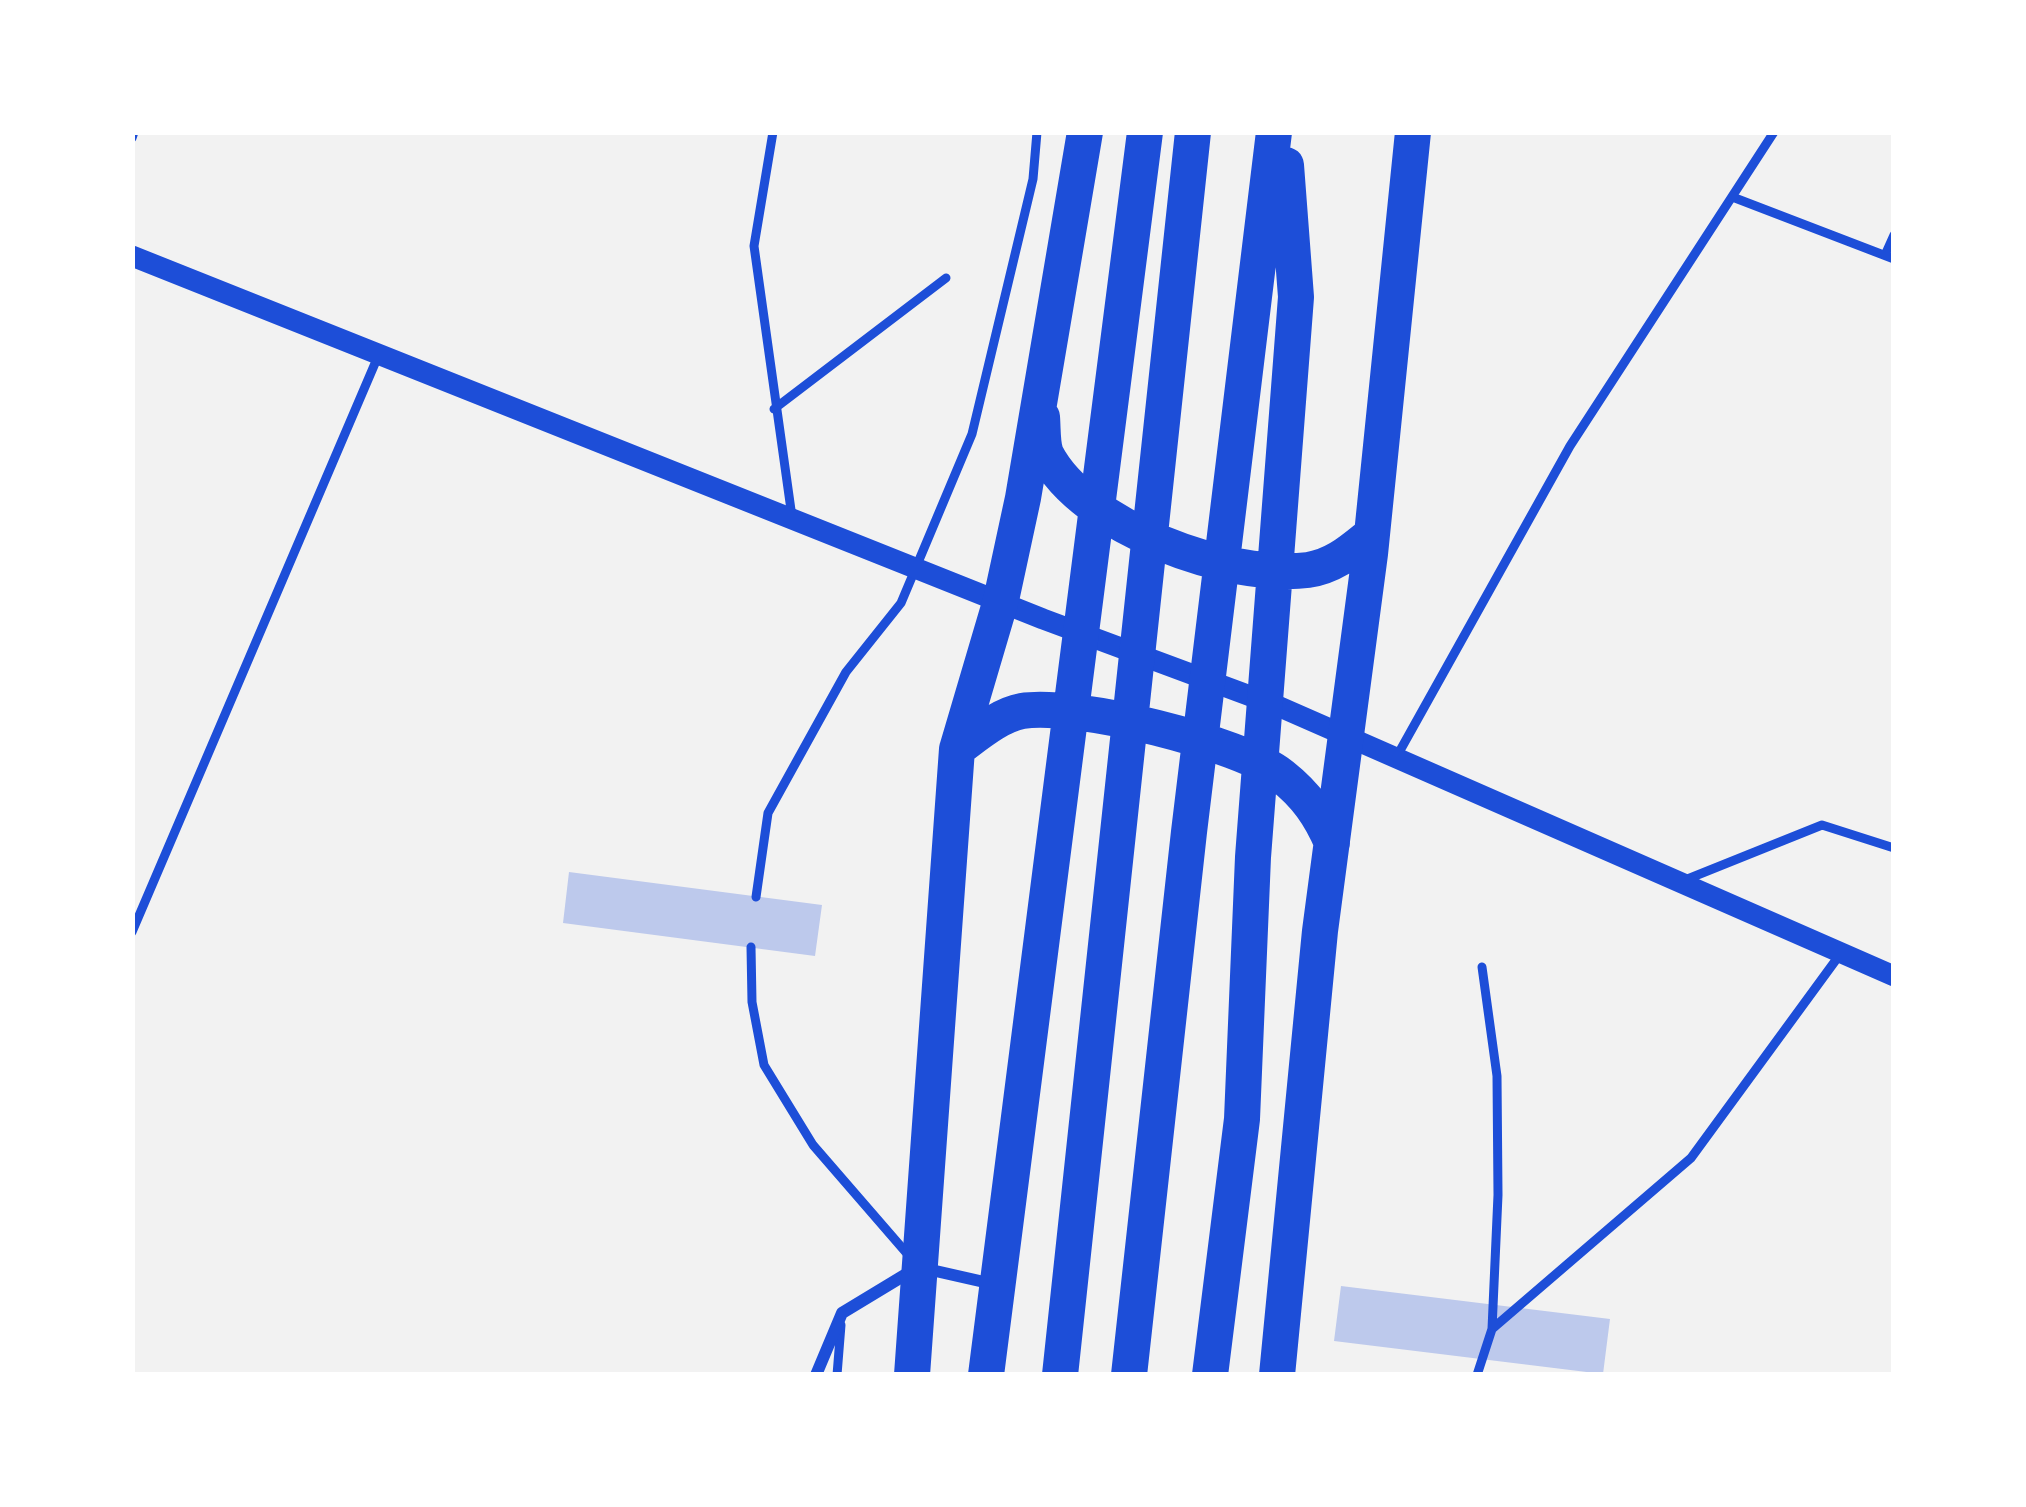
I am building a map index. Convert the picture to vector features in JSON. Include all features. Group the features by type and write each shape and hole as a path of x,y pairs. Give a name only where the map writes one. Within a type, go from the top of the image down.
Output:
{"highway":[{"path":"912,1375 957,749 1001,600 1085,132"},
{"path":"986,1375 1144,132"},
{"path":"1060,1375 1193,132"},
{"path":"1129,1375 1274,132"},
{"path":"1210,1375 1242,1119 1252,857 1296,297 1284,132"},
{"path":"1277,1375 1413,132"},
{"path":"1040,396 1045,452 1070,483 1120,526 1176,550 1251,567 1306,570 1336,562 1372,534"},
{"path":"957,749 1021,711 1103,714 1240,753 1280,774 1317,809 1332,843"}],"street":[{"path":"132,256 1346,734 1894,976"},
{"path":"816,1375 842,1313 918,1267 995,1284"}],"lane":[{"path":"773,132 754,246 773,409 792,517"},
{"path":"756,896 768,813 846,672 901,603 972,434 1033,178 1036,132"},
{"path":"1397,756 1570,446 1774,132"},
{"path":"1735,198 1889,257 1894,235"},
{"path":"773,409 946,278"},
{"path":"132,932 379,353"},
{"path":"1680,882 1822,825 1894,848"},
{"path":"751,947 752,1002 764,1065 813,1144 918,1267"},
{"path":"1492,1330 1690,1158 1841,953"},
{"path":"1477,1375 1492,1330 1497,1076 1482,967"},
{"path":"837,1375 842,1313"}],"building":[{"path":"569,872 822,905 815,956 563,923"},
{"path":"1341,1286 1610,1319 1603,1374 1334,1341"}]}
